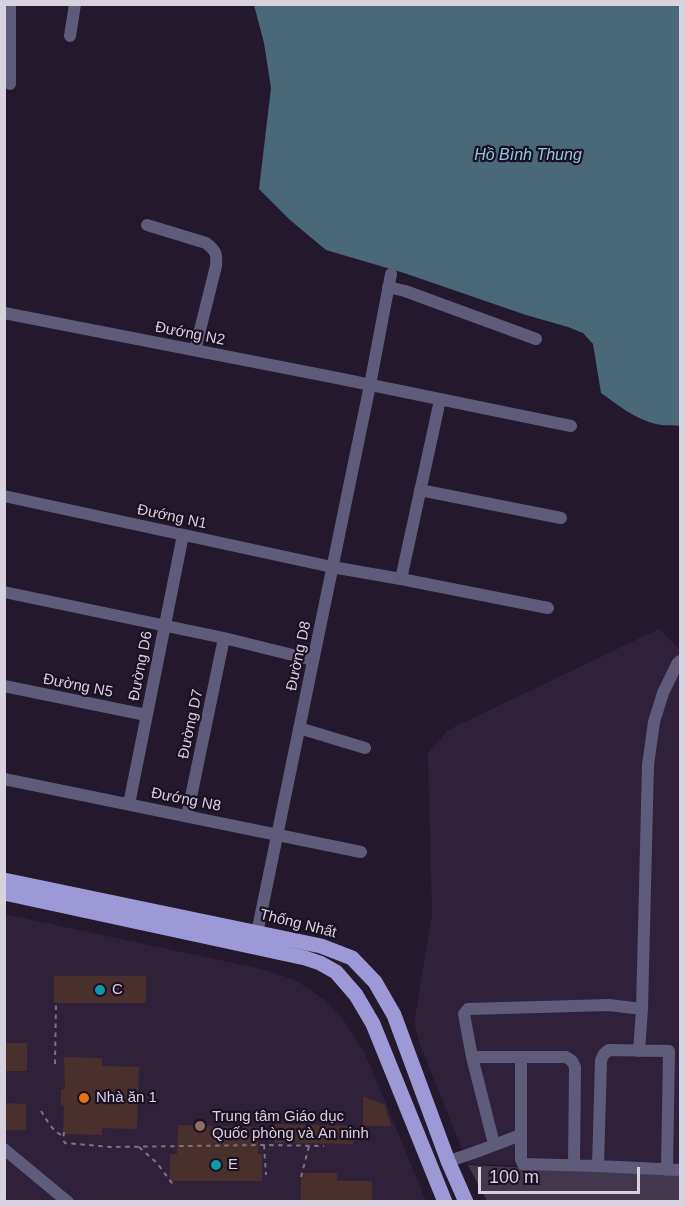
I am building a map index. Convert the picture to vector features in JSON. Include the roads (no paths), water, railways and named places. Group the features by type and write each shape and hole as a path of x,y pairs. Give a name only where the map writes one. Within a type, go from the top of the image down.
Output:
{"main road":[{"name":"Thống Nhất","path":"4,880 321,946 351,958 375,982 394,1015 448,1161 466,1202"},
{"name":"Thống Nhất","path":"4,893 305,958 336,972 356,995 373,1024 445,1202"},
{"path":"356,995 375,982"}],"street":[{"path":"10,4 10,84"},
{"path":"70,36 75,4"},
{"path":"147,225 206,243 214,249 217,255 195,350"},
{"name":"Đường D8","path":"257,933 391,274"},
{"path":"388,287 405,291 536,339"},
{"name":"Đướng N2","path":"4,313 571,426"},
{"path":"401,579 440,400"},
{"path":"420,490 561,518"},
{"name":"Đướng N1","path":"4,496 332,567 548,608"},
{"name":"Đường D6","path":"129,804 183,535"},
{"path":"4,592 224,638 313,660"},
{"name":"Đường D7","path":"188,816 224,638"},
{"path":"639,1051 648,765 654,722 663,693 677,664 681,661"},
{"name":"Đường N5","path":"4,686 146,715"},
{"path":"299,728 365,748"},
{"name":"Đướng N8","path":"4,779 361,852"},
{"path":"494,1144 472,1057 464,1014 468,1009 609,1005 642,1009"},
{"path":"598,1166 601,1060 604,1054 609,1050 675,1051 667,1170"},
{"path":"472,1057 566,1057 572,1061 575,1067 574,1165"},
{"path":"521,1057 521,1159 523,1164 681,1170"},
{"path":"448,1161 521,1135"},
{"path":"4,1149 68,1202"}],"water":[{"name":"Hồ Bình Thung","path":"254,5 680,5 680,426 648,422 601,393 593,344 583,333 404,273 326,250 290,220 259,189 271,88 264,43"}],"place":[{"name":"C","path":"100,990"},
{"name":"Nhà ăn 1","path":"84,1098"},
{"name":"Trung tâm Giáo dục Quốc phòng và An ninh","path":"200,1126"},
{"name":"E","path":"216,1165"}]}
